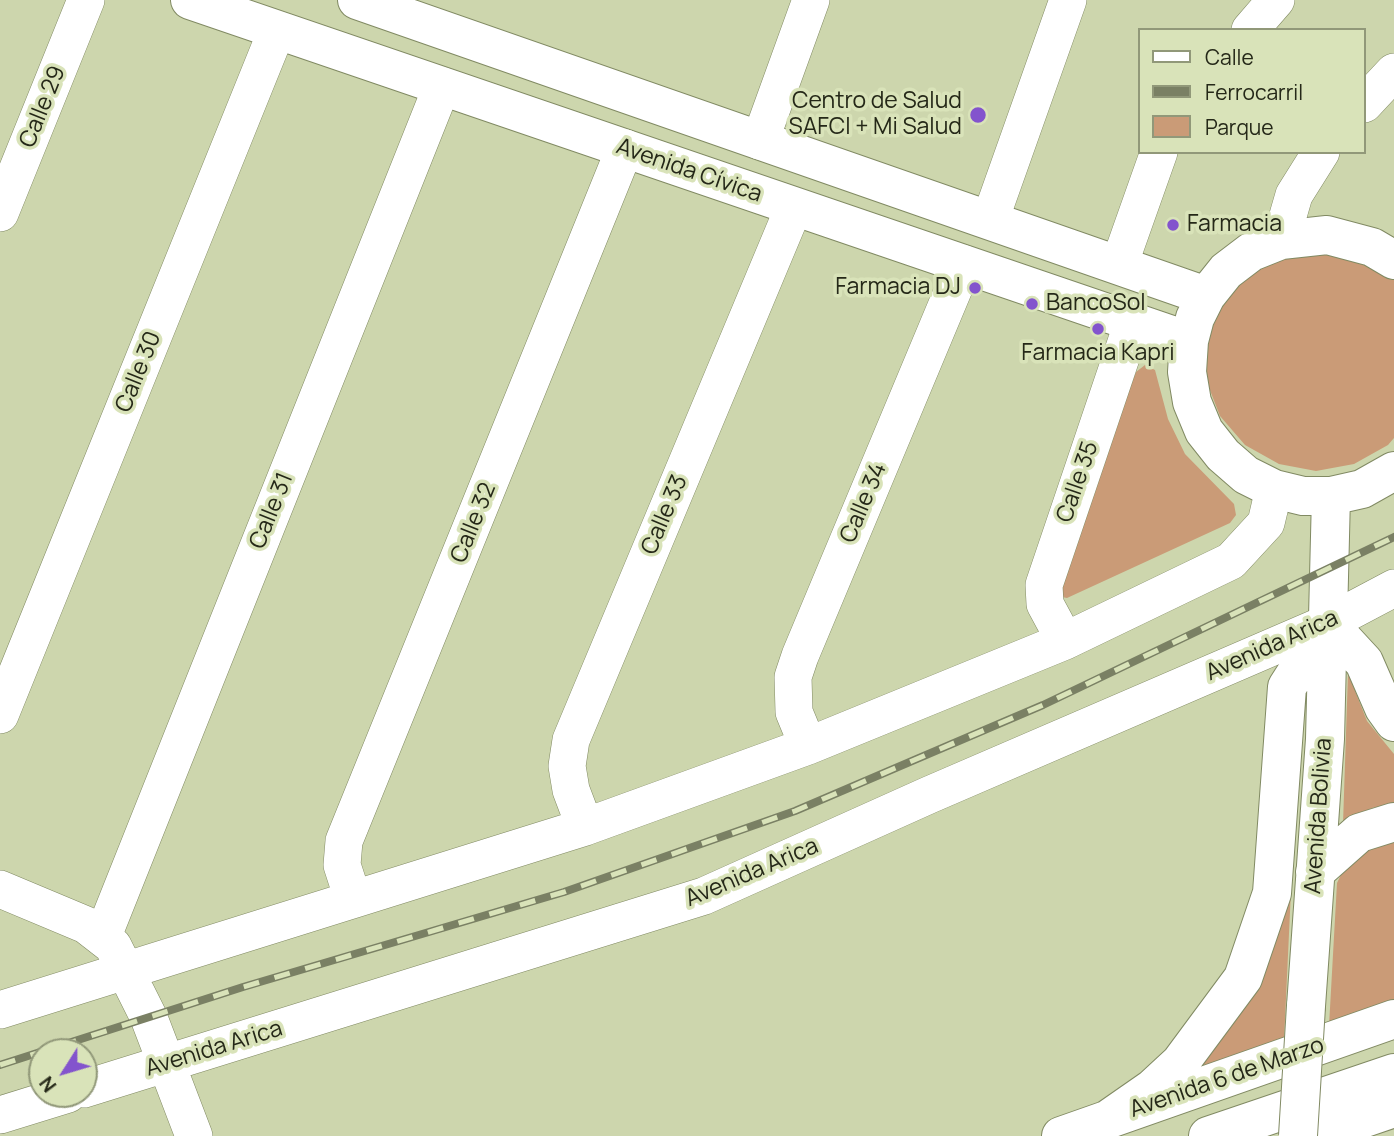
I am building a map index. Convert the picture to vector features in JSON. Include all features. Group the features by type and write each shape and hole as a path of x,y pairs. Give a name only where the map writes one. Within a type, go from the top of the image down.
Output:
{"main road":[{"name":"Avenida Cívica","path":"190,0 1189,341"},
{"path":"357,0 1206,296"},
{"path":"1394,260 1350,239 1315,235 1281,240 1243,258 1226,271 1206,296 1195,318 1189,341 1186,372 1192,402 1204,431 1223,456 1246,475 1274,489 1303,496 1331,496 1362,489 1394,471"},
{"name":"Avenida Bolivia","path":"1298,1136 1325,739 1331,496"},
{"path":"1107,1120 1153,1088 1180,1063 1243,978 1272,892 1287,688 1328,623 1364,662 1384,708 1394,722"},
{"path":"1315,872 1359,832 1394,822"},
{"name":"Avenida 6 de Marzo","path":"1061,1136 1394,1019"},
{"path":"1209,1136 1394,1073"},
{"path":"1312,1136 1394,1108"}],"street":[{"name":"Calle 29","path":"0,213 86,0"},
{"path":"760,141 811,0"},
{"path":"990,220 1068,0"},
{"path":"1253,28 1276,0"},
{"name":"Calle 30","path":"0,715 278,30"},
{"path":"1366,102 1394,72"},
{"name":"Calle 31","path":"103,936 442,86"},
{"name":"Calle 32","path":"353,899 342,865 344,841 625,148"},
{"path":"1119,265 1158,154"},
{"path":"1281,240 1294,195 1320,154"},
{"name":"Calle 33","path":"584,827 571,790 567,766 570,740 794,207"},
{"name":"Calle 34","path":"807,746 794,712 793,677 964,264"},
{"name":"Calle 35","path":"1065,640 1045,604 1044,585 1133,322"},
{"path":"0,1010 584,827 807,746 1065,640 1231,561 1266,523 1274,489"},
{"name":"Avenida Arica","path":"98,1085 704,897 929,795 1328,623 1394,588"},
{"path":"0,889 86,925 103,936 127,970 167,1063 194,1136"},
{"path":"0,1115 28,1106"}],"green space":[{"path":"1335,248 1394,279 1394,438 1388,445 1354,464 1316,471 1279,464 1245,445 1220,416 1206,380 1205,341 1216,308 1265,258"},
{"path":"1145,365 1155,370 1168,419 1185,454 1234,504 1236,515 1230,523 1067,598 1057,596 1053,587 1136,372"},
{"path":"1348,673 1367,721 1394,754 1394,804 1372,808 1343,824"},
{"path":"1298,740 1284,1041 1192,1072 1223,1033"},
{"path":"1394,837 1394,1007 1329,1026 1337,883 1348,860"}],"railway":[{"path":"0,1065 243,987 564,892 795,811 1043,705 1394,537"}],"place":[{"name":"Centro de Salud SAFCI + Mi Salud","path":"978,115"},
{"name":"Farmacia","path":"1173,225"},
{"name":"Farmacia DJ","path":"975,288"},
{"name":"BancoSol","path":"1032,304"},
{"name":"Farmacia Kapri","path":"1098,329"}]}
